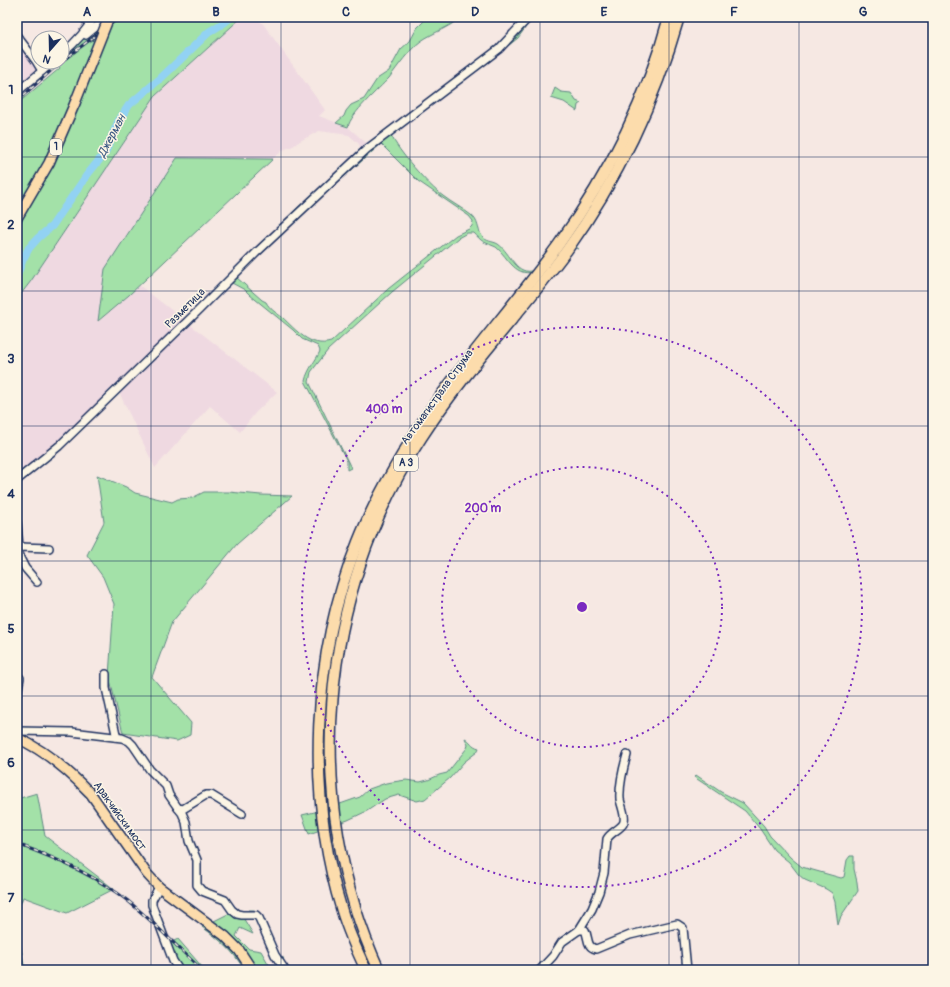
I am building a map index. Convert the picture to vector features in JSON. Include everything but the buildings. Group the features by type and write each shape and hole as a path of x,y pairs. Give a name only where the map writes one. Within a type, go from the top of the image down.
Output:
{"highway":[{"name":"Автомагистрала Струма","path":"366,970 342,911 324,833 321,797 319,752 320,704 326,655 341,589 357,542 377,499 414,436 447,388 559,244 584,208 624,136 643,95 655,66 669,17"},
{"name":"Автомагистрала Струма","path":"379,970 369,948 354,906 342,858 332,795 330,750 331,705 336,656 351,592 367,545 385,502 420,439 458,387 567,249 618,169 635,136 658,81 671,46 679,17"}],"main road":[{"name":"1","path":"17,218 49,163 75,103 104,18"},
{"name":"Аракчийски мост","path":"19,740 73,775 91,794 138,862 158,887 225,936 239,950 252,970"}],"street":[{"path":"83,17 90,25"},
{"path":"75,43 90,25 94,17"},
{"name":"Разметица","path":"17,480 59,446 256,253 367,149 499,49 529,17"},
{"path":"90,25 104,18"},
{"path":"70,47 104,18"},
{"path":"17,36 42,71 17,92"},
{"path":"17,523 18,550 30,576 37,582"},
{"path":"18,550 49,548"},
{"path":"106,674 106,688 116,734 115,737"},
{"path":"17,694 20,678"},
{"path":"17,731 72,732 115,737 129,741 150,770 166,786 169,795 182,813 186,822 189,841 197,860 197,885 199,888 202,891 225,900 237,914 256,915 259,918 276,955 285,970"},
{"path":"540,970 553,956 562,942 579,930 592,909 599,892 604,874 607,839 610,834 624,823 625,819 620,799 621,777 627,755"},
{"path":"178,808 183,809 206,795 211,795 242,814"},
{"path":"158,887 152,900 152,905 173,961 179,970"},
{"path":"579,930 585,930 587,933 589,946 596,949 630,935 677,924 683,928 687,970"}],"shaded area":[{"path":"242,17 256,17 264,25 325,110 319,116 348,127 365,142 369,143 359,153 359,144 349,135 319,131 283,150 273,159 177,158 99,321 139,285 277,392 256,412 240,432 210,406 155,468 118,390 17,480 17,299 31,281 155,96"},
{"path":"17,45 30,61 30,70 36,70 17,85"}],"green space":[{"path":"108,17 242,17 155,96 31,281 17,299 17,104 58,70 70,70 70,48"},
{"path":"430,17 461,17 452,24 421,41 412,49 389,78 354,115 348,127 336,123 344,116 351,105 364,99 377,79 389,71 401,49 410,41 417,28"},
{"path":"522,17 533,17 518,38 391,135 400,150 430,184 443,196 474,217 480,233 484,238 498,244 503,248 518,267 528,271 535,270 574,246 579,249 574,247 537,271 529,273 518,270 496,247 483,241 474,233 467,233 458,238 392,292 328,350 311,372 309,382 351,468 347,470 347,461 305,381 308,372 320,351 318,346 302,339 245,290 230,282 189,323 184,320 296,209 359,153 490,54 517,27","holes":["381,144 418,181 469,216 473,221 472,226 456,235 388,289 331,342 316,342 304,337 236,277 284,230"]},
{"path":"555,88 561,92 571,93 576,101 581,103 578,105 577,111 564,102 551,98"},
{"path":"177,158 273,159 129,295 98,321 105,269"},
{"path":"97,475 126,487 135,493 172,502 178,499 192,498 204,492 292,496 237,544 172,622 152,677 191,723 190,735 177,741 123,733 109,676 114,604 103,577 87,555 104,522"},
{"path":"465,738 474,746 479,748 477,752 464,762 450,778 425,799 417,801 399,795 385,799 367,811 348,820 309,834 302,815 323,810 360,797 369,789 386,783 406,780 420,782 447,773 467,748 468,745"},
{"path":"696,775 721,792 743,803 764,826 770,836 802,867 841,878 844,877 847,860 850,856 854,856 854,869 858,891 841,916 838,925 835,902 832,893 805,880 799,875 789,862 774,850 760,829 745,811 694,777"},
{"path":"37,793 45,836 114,889 67,913 23,897 17,914 17,799"},
{"path":"249,910 258,912 277,956 259,921 253,914 242,916 253,934 240,928 236,936 249,949 261,951 272,970 244,970 236,957 226,946 202,927 234,911 237,914"},
{"path":"17,926 25,970 17,970"},
{"path":"178,939 206,970 179,970 170,943"},
{"path":"278,958 284,958 283,959 288,970 285,970 283,964"}],"waterway":[{"name":"Джерман","path":"17,275 29,248 52,226 87,175 105,153 118,122 129,105 161,78 209,32 231,17"}],"railway":[{"path":"70,55 120,17"},
{"path":"17,101 52,70"},
{"path":"17,844 75,868 102,883 128,901 147,917 202,970"}]}
